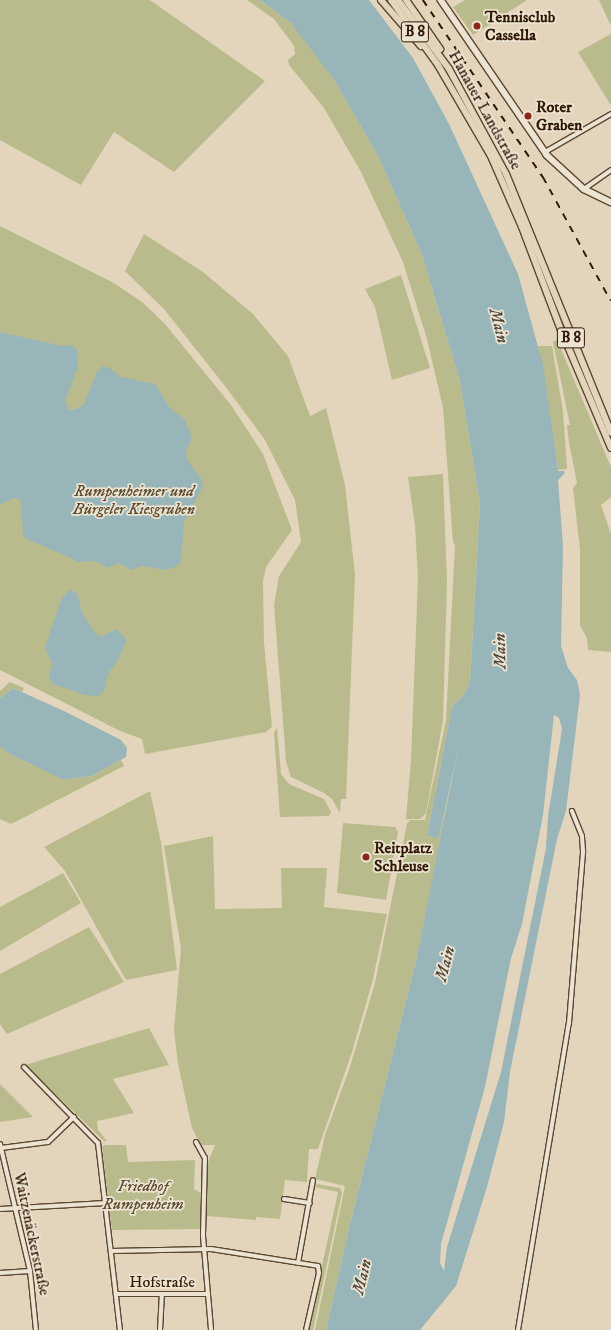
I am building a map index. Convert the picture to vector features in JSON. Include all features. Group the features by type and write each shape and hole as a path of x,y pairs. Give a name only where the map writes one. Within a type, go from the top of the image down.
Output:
{"main road":[{"path":"381,0 438,65"},
{"name":"Hanauer Landstraße","path":"391,0 438,65 500,176 611,448"},
{"name":"Hanauer Landstraße","path":"398,0 449,69 496,153 535,241 567,330 611,433"},
{"path":"406,0 438,47 449,69"}],"street":[{"path":"441,0 545,152 561,170 584,188 611,202"},
{"path":"545,152 611,114"},
{"path":"584,188 611,170"},
{"path":"518,1330 569,1023 583,851 582,836 572,811"},
{"path":"24,1067 98,1143 120,1330"},
{"path":"0,1146 48,1142 74,1117"},
{"path":"196,1142 205,1158 204,1250 211,1330"},
{"name":"Waitzenäckerstraße","path":"0,1146 30,1271 36,1330"},
{"path":"298,1263 313,1180"},
{"path":"284,1199 310,1203"},
{"path":"0,1209 106,1203"},
{"path":"111,1252 204,1250 298,1263 319,1268 306,1330"},
{"path":"0,1273 30,1271"},
{"name":"Hofstraße","path":"116,1294 208,1294"},
{"path":"160,1330 162,1294"}],"green space":[{"path":"0,0 150,0 265,81 174,172 114,132 81,185 0,140"},
{"path":"247,0 260,0 291,23 303,37 334,80 378,156 422,255 460,381 480,503 470,683 463,696 452,706 427,836 439,838 454,773 416,961 350,1224 326,1330 315,1330 345,1186 315,1179 325,1135 350,1067 375,983 407,824 410,820 425,820 446,720 455,545 453,542 443,408 427,339 403,262 361,172 324,108 289,65 288,60 295,54 294,46 274,19"},
{"name":"Tennisclub Cassella","path":"465,0 527,0 473,35 453,7"},
{"path":"599,0 611,0 611,26"},
{"path":"611,34 611,104 610,104 578,52"},
{"name":"Rumpenheimer und Bürgeler Kiesgruben","path":"0,226 114,283 142,302 165,324 231,405 263,454 292,530 266,567 263,581 264,643 272,727 266,732 145,754 142,739 118,730 0,670"},
{"path":"144,234 203,272 253,314 288,356 310,416 326,408 345,485 355,575 346,799 341,799 340,813 332,799 324,793 291,777 286,761 274,605 279,576 301,542 295,500 265,440 225,386 164,309 125,271"},
{"path":"401,275 430,368 392,380 375,307 365,289"},
{"path":"557,340 611,467 611,497 601,505 611,534 611,652 588,650 587,638 580,626 580,550 573,488 577,483 569,443 567,425 570,425 553,342"},
{"path":"538,346 552,346 563,411 567,469 558,470"},
{"path":"443,474 447,582 443,721 426,813 420,819 406,819 411,760 418,578 415,525 408,477"},
{"path":"10,682 24,688 22,692 13,688 0,698 0,691"},
{"path":"277,727 281,774 289,784 324,799 331,812 329,816 280,817 274,733"},
{"path":"0,747 30,764 69,779 92,776 121,760 124,766 11,824 0,819"},
{"path":"150,791 161,842 177,970 126,980 65,871 44,847"},
{"path":"343,823 395,827 398,832 386,900 337,893"},
{"path":"213,836 215,909 282,908 281,868 327,868 324,907 387,914 372,983 352,1052 318,1149 309,1149 307,1182 285,1180 280,1219 256,1217 256,1220 206,1216 208,1162 215,1145 201,1145 192,1128 178,1064 174,1030 181,948 164,846"},
{"path":"63,873 81,903 0,951 0,907"},
{"path":"89,927 124,982 7,1034 0,1024 0,974"},
{"path":"149,1028 169,1065 113,1079 134,1113 97,1121 98,1130 107,1141 104,1141 25,1065"},
{"path":"0,1084 33,1117 0,1122"},
{"name":"Friedhof Rumpenheim","path":"105,1145 126,1145 128,1162 195,1160 194,1189 201,1193 200,1229 112,1230 102,1147"},
{"path":"316,1184 340,1188 342,1193 313,1330 308,1330 338,1192 315,1187"}],"water":[{"name":"Main","path":"260,0 369,0 413,58 449,124 518,274 543,365 558,471 564,471 565,473 558,480 563,546 561,646 568,668 577,680 580,695 566,811 557,839 510,1072 504,1122 487,1187 456,1286 420,1330 326,1330 350,1224 416,961 459,744 439,838 427,836 452,706 463,696 470,683 480,503 460,381 422,255 378,156 334,80 291,23","holes":["554,715 559,718 562,729 548,816 546,848 501,1072 447,1247 444,1271 440,1263 441,1244 485,1087 511,958 522,924 543,815"]},
{"path":"0,332 62,346 71,345 77,349 78,367 65,401 68,409 76,410 84,404 97,372 103,366 110,368 121,377 155,384 170,408 185,420 192,438 186,451 188,461 202,480 203,486 184,522 181,561 177,566 166,570 141,566 132,570 119,563 108,568 95,561 79,562 23,537 21,500 14,498 0,505"},
{"path":"69,590 77,593 82,613 96,634 101,637 116,629 127,640 115,665 109,672 104,691 98,696 85,695 53,684 49,677 52,663 45,647 61,600"},
{"path":"13,688 66,712 121,740 127,748 126,757 92,776 62,779 12,755 0,747 0,698"}],"railway":[{"path":"423,0 543,177 611,301"}],"place":[{"name":"Tennisclub Cassella","path":"477,26"},
{"name":"Roter Graben","path":"528,116"},
{"name":"Reitplatz Schleuse","path":"366,857"}]}
